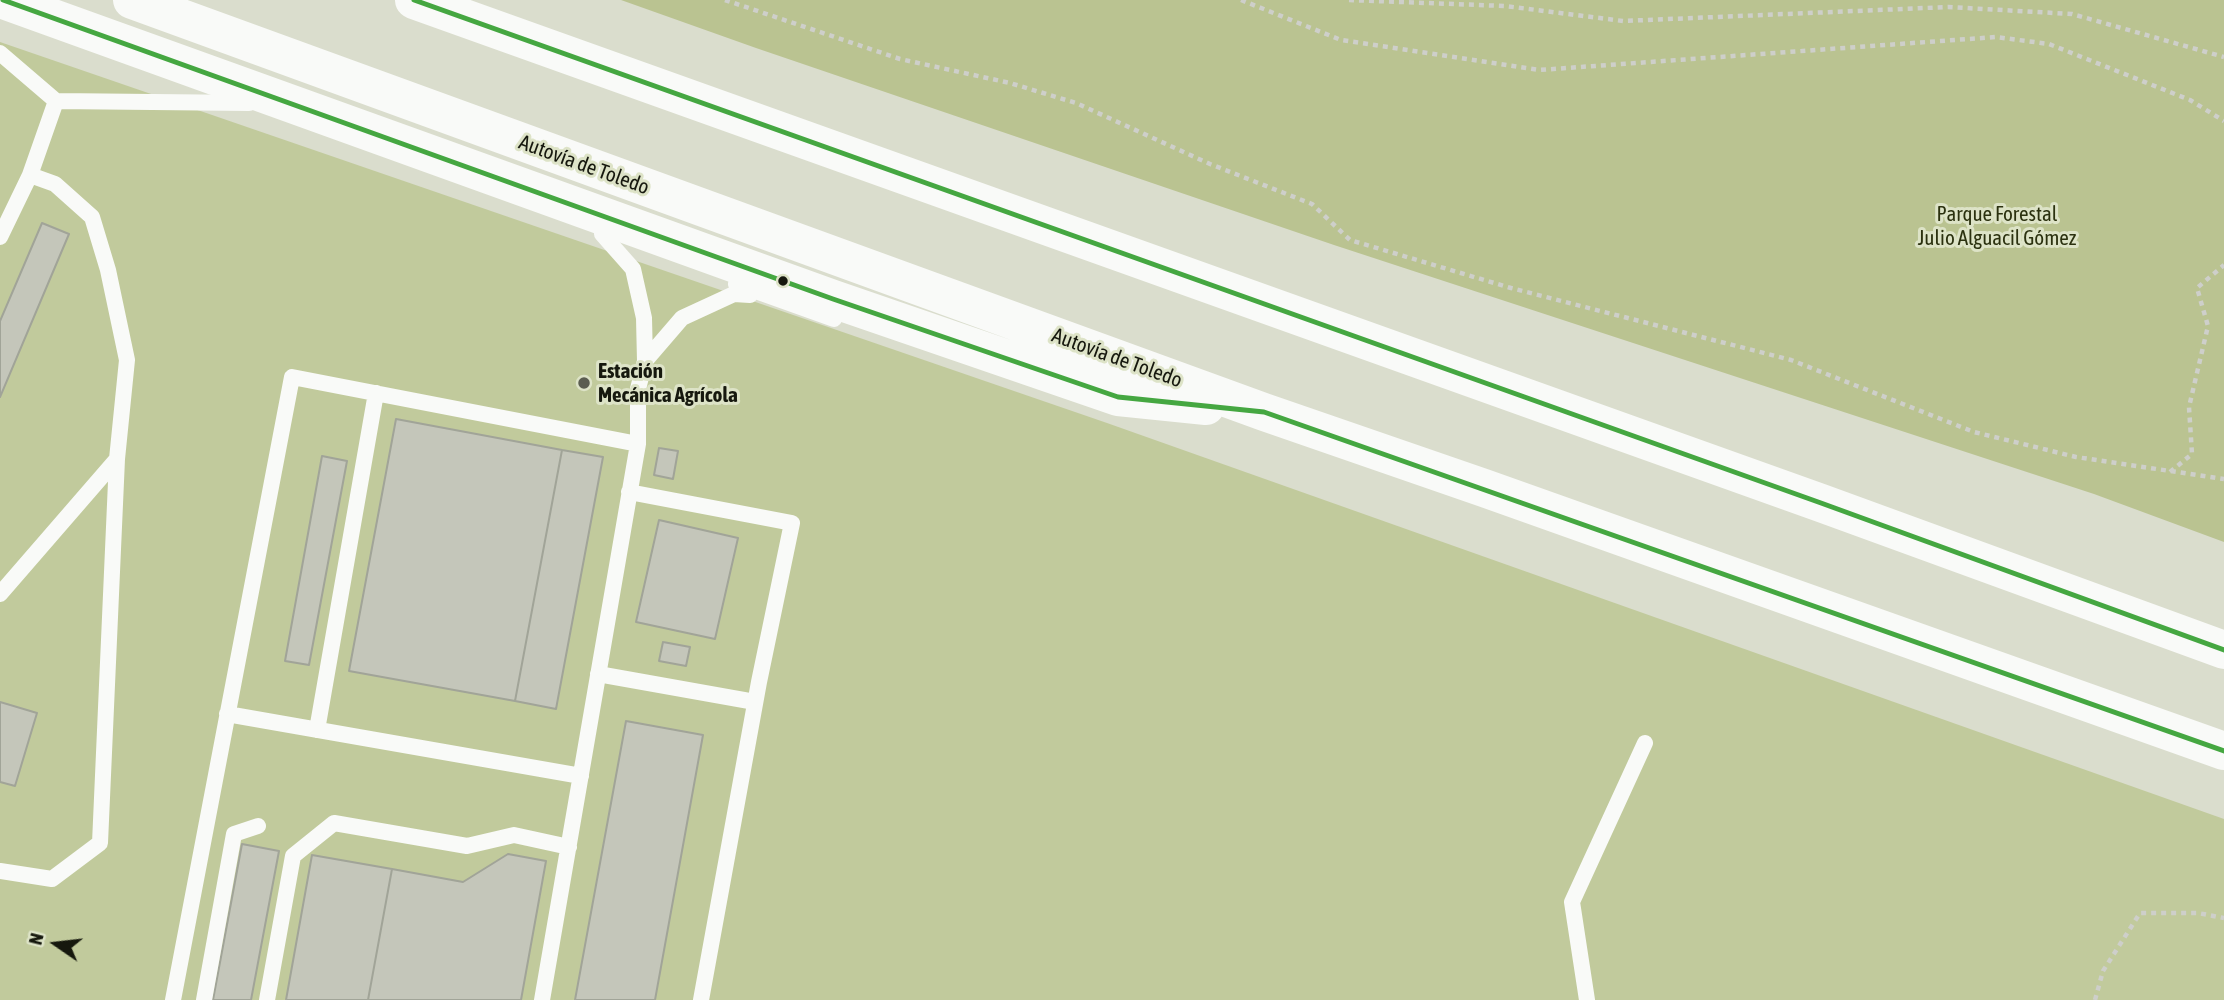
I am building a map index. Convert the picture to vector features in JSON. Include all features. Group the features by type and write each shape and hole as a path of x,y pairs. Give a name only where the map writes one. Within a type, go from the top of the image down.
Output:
{"highway":[{"path":"3,0 290,104 367,141 1118,397 1264,412"},
{"name":"Autovía de Toledo","path":"132,0 1264,412 2224,751"},
{"path":"414,0 2224,650"}],"lane":[{"path":"0,53 56,101 290,104"},
{"path":"0,237 30,175 56,101"},
{"path":"0,870 52,878 100,843 117,459 127,360 108,270 92,217 55,184 30,175"},
{"path":"542,1000 638,444 638,389 645,361 644,318 633,269 596,231 628,243"},
{"path":"717,277 852,324"},
{"path":"645,361 682,318 734,293 768,296"},
{"path":"902,339 939,351 986,350"},
{"path":"173,1000 292,377 638,444"},
{"path":"317,730 376,393"},
{"path":"0,594 117,459"},
{"path":"629,492 792,523 755,702 701,1000"},
{"path":"598,674 755,702"},
{"path":"227,714 581,776"},
{"path":"1587,1000 1572,902 1645,743"},
{"path":"267,1000 293,856 334,823 467,846 514,835 569,847"},
{"path":"204,1000 234,834 258,826"}],"path":[{"path":"725,0 900,59 1010,83 1076,103 1210,164 1312,204 1350,240 1511,288 1791,360 1974,432 2076,457 2224,480"},
{"path":"1241,0 1341,40 1539,70 1996,37 2049,44 2190,100 2224,121"},
{"path":"1349,0 1505,6 1623,21 1948,7 2072,14 2224,57"},
{"path":"2170,472 2192,454 2189,407 2208,326 2197,288 2224,265"},
{"path":"2095,1000 2103,971 2140,913 2198,913 2224,918"}],"green space":[{"name":"Parque Forestal Julio Alguacil Gómez","path":"621,0 2224,0 2224,542 2094,494 1334,245"},
{"path":"0,42 1107,423 2224,819 2224,1000 0,1000"}],"building":[{"path":"42,223 69,234 0,397 0,321"},
{"path":"396,419 562,450 515,701 349,671"},
{"path":"659,448 678,451 673,479 654,475"},
{"path":"562,450 603,457 556,709 515,701"},
{"path":"322,456 347,461 309,665 285,661"},
{"path":"659,520 738,538 715,639 636,622"},
{"path":"663,642 690,647 686,666 659,661"},
{"path":"0,702 37,713 15,786 0,782"},
{"path":"626,721 703,735 655,1000 575,1000"},
{"path":"242,844 279,851 251,1000 213,1000"},
{"path":"508,854 546,861 521,1000 368,1000 392,869 463,882"},
{"path":"312,855 392,869 368,1000 286,1000"}],"transit line":[{"path":"3,0 833,299 1118,397 1264,412 2224,751"},
{"path":"414,0 1821,503 2224,650"}],"place":[{"name":"Estación Mecánica Agrícola","path":"584,383"}]}
